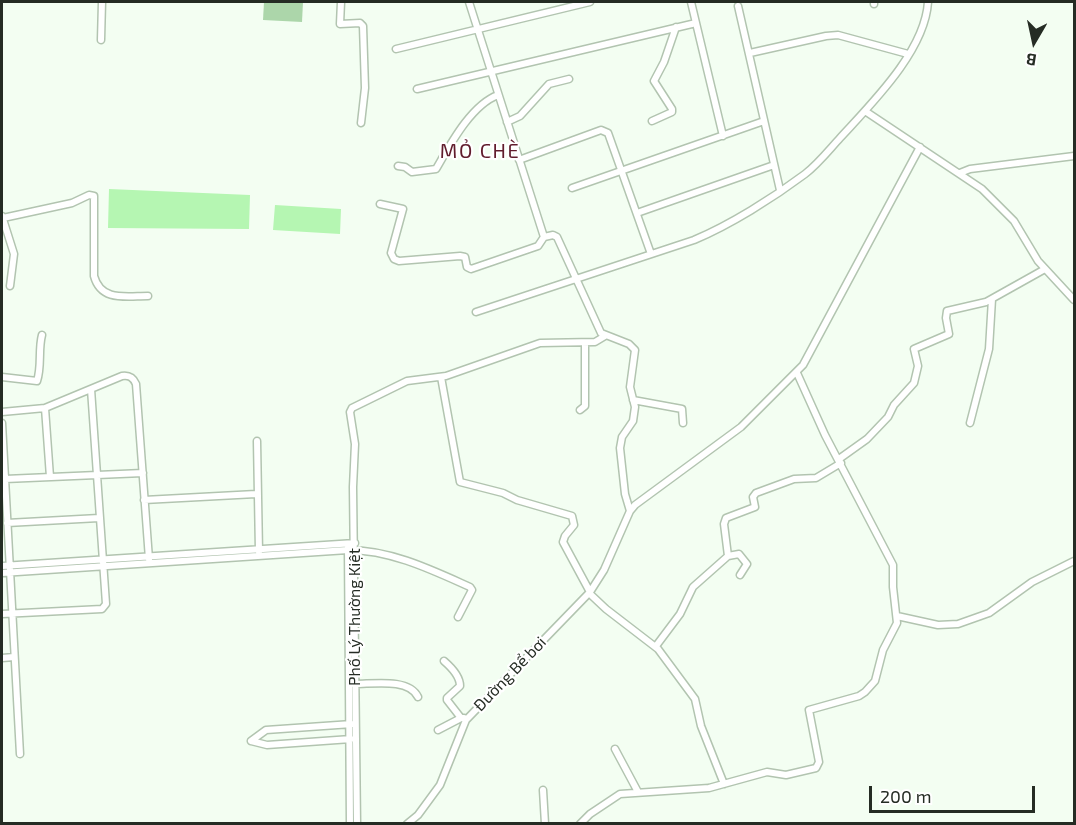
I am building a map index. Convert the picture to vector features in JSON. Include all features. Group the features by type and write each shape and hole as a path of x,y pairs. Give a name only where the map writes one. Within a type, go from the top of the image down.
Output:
{"street":[{"path":"101,40 102,2"},
{"path":"340,2 340,24 360,23 363,26 365,88 361,123"},
{"path":"469,2 544,237"},
{"path":"396,49 590,2"},
{"path":"691,2 723,136"},
{"path":"476,312 579,283 711,233 810,170 891,81 925,24 928,2"},
{"path":"738,6 780,190"},
{"path":"417,89 696,23"},
{"path":"652,121 672,112 654,81 664,62 676,27"},
{"path":"750,53 838,35 908,54"},
{"path":"507,122 518,118 549,84 569,79"},
{"path":"398,166 405,167 412,172 436,169 459,131 483,104 498,95"},
{"path":"865,111 982,189 1014,221 1034,256 1074,300"},
{"path":"572,188 764,121"},
{"path":"519,160 601,130 608,133 651,254"},
{"path":"380,204 403,209 391,253 394,259 399,261 460,256 465,257 466,265 471,268 538,246 544,237 553,235 557,237 598,328 605,336 629,344 635,350 630,387 635,407 633,421 622,437 620,448 625,494 630,511 639,502 741,428 797,373 809,357 920,147"},
{"path":"960,173 1074,156"},
{"path":"637,213 774,165"},
{"path":"10,286 15,260 4,238 2,217 72,203 89,195 94,196 96,285 101,291 111,295 148,296"},
{"path":"728,556 724,521 755,507 753,497 756,493 794,479 816,478 867,439 888,417 894,405 914,383 918,366 914,349 949,334 947,311 992,299 1045,269"},
{"path":"970,423 989,349 992,299"},
{"path":"2,377 37,381 42,354 40,346 42,335"},
{"path":"605,336 598,342 540,343 473,368 441,377 460,482 503,493 517,500 572,516 574,525 563,542 590,592 606,609 656,646 695,699 701,726 724,784"},
{"path":"580,410 585,406 585,343"},
{"path":"580,824 620,794 700,789 767,772 786,775 819,766 808,711 859,696 871,687 883,650 897,623 893,565 797,373"},
{"path":"2,412 45,408 122,376 131,376 134,379 149,560"},
{"name":"Phố Lý Thường Kiệt","path":"357,824 352,724 352,547 355,453 350,412 352,408 402,383 441,377"},
{"path":"2,614 102,609 106,604 91,389"},
{"path":"633,400 682,409 683,423"},
{"path":"45,408 50,477"},
{"path":"2,423 20,754"},
{"path":"257,441 256,494 259,553"},
{"path":"5,479 142,473"},
{"path":"144,500 256,494"},
{"name":"Đường Bể bơi","path":"406,823 418,815 440,785 464,719 590,592 604,570 630,511"},
{"path":"7,523 99,518"},
{"path":"2,566 10,568 352,547 386,555 470,587 472,591 458,617"},
{"name":"Phố Lý Thường Kiệt","path":"352,547 356,684 352,724"},
{"path":"656,646 680,614 693,587 728,556 739,554 747,564 740,575"},
{"path":"897,616 938,625 958,624 988,613 1032,582 1074,561"},
{"path":"2,573 10,568"},
{"path":"2,658 14,657"},
{"path":"438,730 464,719 448,702 447,698 461,683 452,668 444,661"},
{"path":"356,684 395,684 414,691 418,697"},
{"path":"352,724 266,730 250,741 267,745 353,739"},
{"name":"Phố Lý Thường Kiệt","path":"350,824 353,739"},
{"path":"615,749 638,792"},
{"path":"543,790 545,824"}],"shaded area":[{"path":"264,2 303,2 302,22 263,20"},
{"path":"109,189 250,195 249,229 108,228"},
{"path":"275,205 341,209 340,234 273,230"}],"district":[{"name":"MỎ CHÈ","path":"480,151"}]}
